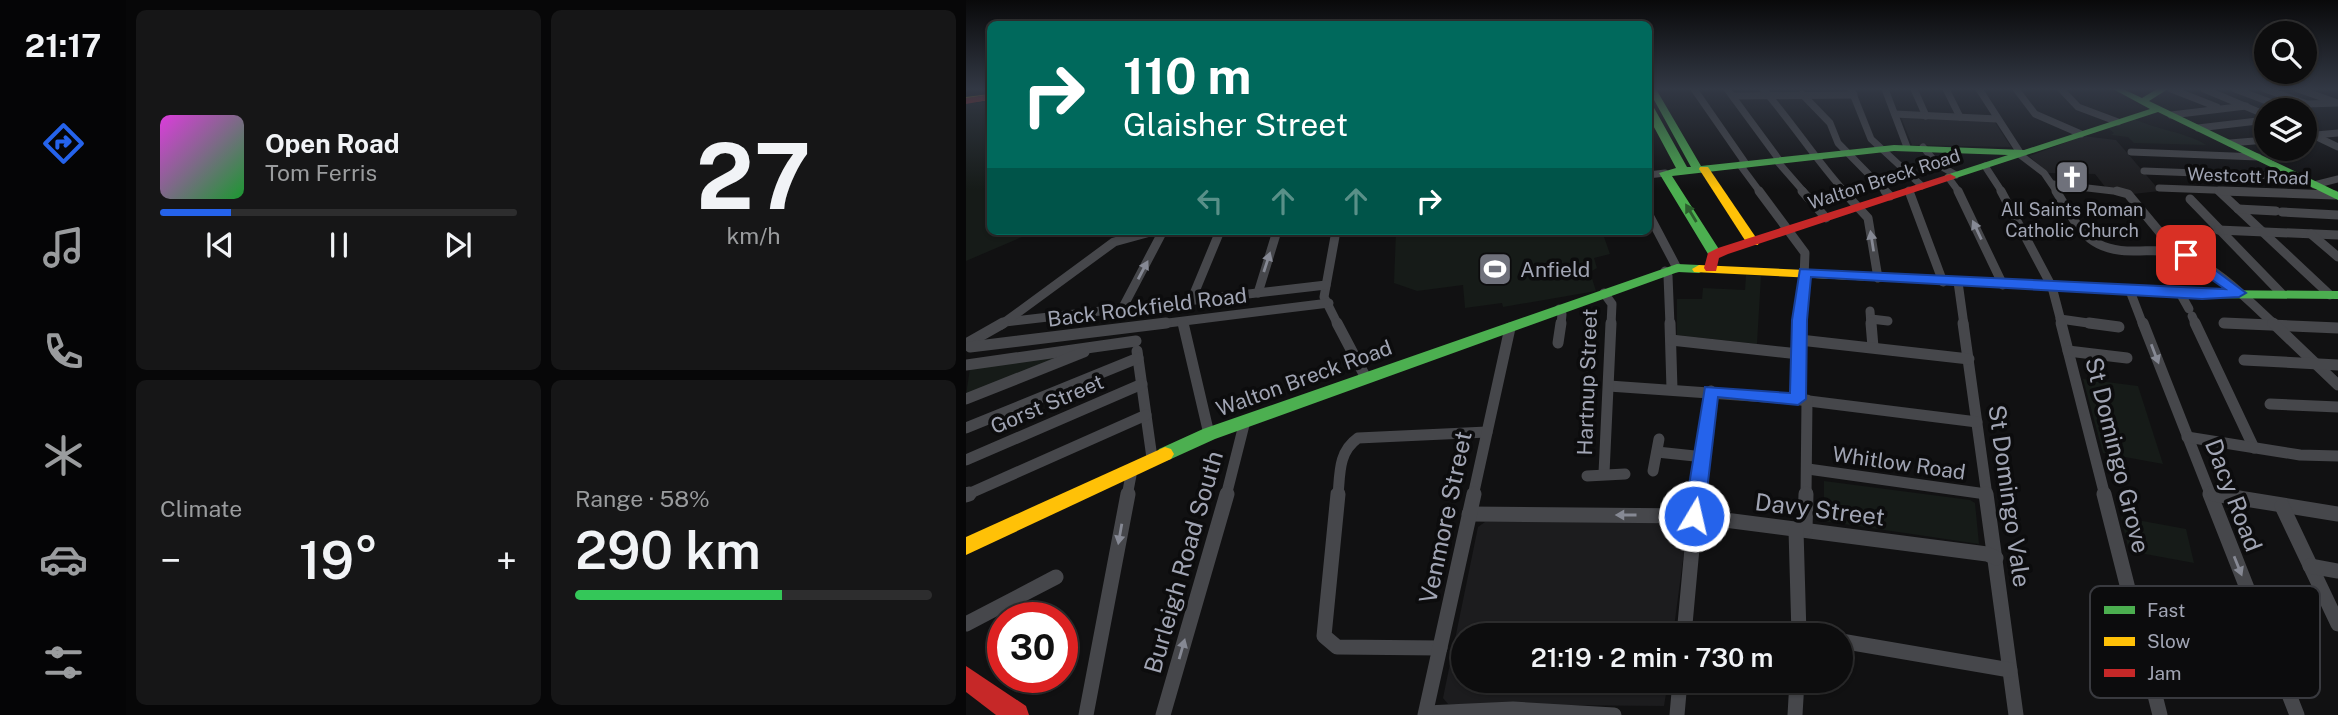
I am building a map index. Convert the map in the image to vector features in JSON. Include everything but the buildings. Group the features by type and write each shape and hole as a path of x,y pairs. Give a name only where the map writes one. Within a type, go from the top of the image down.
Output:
{"main road":[{"path":"1659,122 1690,168 1753,242"},
{"path":"1668,122 1690,168"},
{"name":"Walton Breck Road","path":"966,546 1132,467 1209,434 1671,270 1713,261 1753,242 2118,122"},
{"path":"2186,122 2254,155"},
{"path":"1713,261 1657,174 1690,168 1915,147 2021,153"},
{"path":"2266,161 2314,185 2337,190"},
{"name":"Walton Breck Road","path":"1713,261 1805,272 2003,285 2179,293 2334,295"},
{"path":"966,678 1017,715"}],"street":[{"path":"1716,122 1805,253 1799,354 1808,470 1801,530 1802,623"},
{"path":"1752,122 1779,161 1826,218"},
{"path":"1792,122 1799,130 1805,146 1868,218 1878,278"},
{"path":"1829,122 1838,143 1890,196"},
{"path":"1865,122 1871,139 1915,188"},
{"path":"1900,122 1915,147 1952,176 2003,285"},
{"path":"2000,122 2021,153 2053,184 2084,233 2099,246 2186,255 2239,293 2338,385"},
{"path":"2054,122 2081,134"},
{"path":"2198,128 2236,122"},
{"path":"2317,134 2338,133"},
{"path":"2317,139 2338,147"},
{"path":"2230,143 2254,141"},
{"path":"2131,152 2254,157"},
{"name":"St Domingo Grove","path":"1984,166 1990,170 2052,287 2127,586"},
{"path":"2144,170 2298,177"},
{"path":"2053,184 2112,189 2128,194 2177,253"},
{"name":"St Domingo Vale","path":"1915,188 1950,282 1969,359 2016,715"},
{"name":"Westcott Road","path":"2159,188 2219,191 2337,190"},
{"path":"2219,191 2334,295"},
{"path":"2190,199 2281,293"},
{"path":"2238,209 2338,215"},
{"path":"1652,224 1671,270 1668,276 1672,388"},
{"path":"2218,230 2338,235"},
{"path":"2311,234 2338,257"},
{"path":"968,348 1114,242 1132,235"},
{"path":"1122,309 1162,235"},
{"path":"1191,301 1218,235"},
{"path":"1258,293 1276,235"},
{"path":"1335,235 1324,297 1366,378"},
{"path":"1005,322 1326,285"},
{"name":"Dacy Road","path":"2130,291 2246,586"},
{"name":"Hartnup Street","path":"1604,293 1612,304 1604,473"},
{"path":"2179,293 2254,448"},
{"name":"Back Rockfield Road","path":"968,348 1329,303"},
{"path":"1558,343 1562,314 1559,309"},
{"path":"1874,347 1871,315 1888,321"},
{"path":"2060,319 2119,327"},
{"path":"1183,322 1209,434"},
{"path":"2224,323 2338,328"},
{"path":"1133,328 1152,458"},
{"name":"Venmore Street","path":"1426,714 1510,328"},
{"path":"1671,340 1799,354"},
{"path":"1800,340 1969,359"},
{"path":"966,365 1136,341"},
{"path":"966,399 1084,352 1089,347"},
{"path":"2068,351 2127,358"},
{"path":"966,428 1138,358"},
{"path":"2244,360 2338,365"},
{"name":"Gorst Street","path":"966,460 1142,384"},
{"path":"1609,386 1672,388 1803,400 1976,422"},
{"path":"1685,623 1694,516 1711,391"},
{"path":"2270,404 2338,407"},
{"path":"966,495 1146,415"},
{"name":"Burleigh Road South","path":"1163,715 1246,427 1245,421"},
{"path":"1440,648 1337,647 1324,636 1342,458 1348,445 1358,438 1487,432"},
{"path":"2187,437 2300,455 2338,456"},
{"path":"1653,471 1659,439"},
{"path":"1657,452 1704,457"},
{"path":"1086,715 1132,467"},
{"name":"Whitlow Road","path":"1808,470 1986,494"},
{"name":"Hartnup Street","path":"1587,476 1604,473 1625,474"},
{"path":"2209,493 2338,514"},
{"path":"2282,506 2320,586"},
{"name":"Davy Street","path":"1469,514 1694,516 1987,554 1996,558"},
{"path":"2310,565 2338,571"},
{"path":"966,624 1056,576"},
{"path":"2320,586 2338,624"},
{"path":"1853,643 2010,670"},
{"path":"1677,715 1679,693"},
{"path":"1795,715 1796,693"},
{"name":"St Domingo Grove","path":"2156,698 2160,715"},
{"name":"Dacy Road","path":"2290,698 2297,715"},
{"path":"1426,714 1512,712 1614,715"}],"shaded area":[{"path":"966,122 987,122 987,235 1027,235 966,261"},
{"path":"1903,122 1995,122 2011,147 1912,145"},
{"path":"2122,122 2143,122 2206,145 2134,143 2128,137 2111,135 2114,133 2108,128"},
{"path":"2083,136 2116,140 2160,191 2133,194 2106,188 2095,174 2048,173 2029,156"},
{"name":"Anfield","path":"1396,235 1603,235 1610,254 1594,258 1597,268 1590,272 1596,291 1503,307 1502,303 1465,308 1463,285 1417,291 1394,283"},
{"path":"1746,275 1761,276 1757,344 1677,335 1677,299 1702,299 1703,288 1745,290"},
{"path":"1072,353 966,395 970,368"},
{"path":"2083,379 2138,386 2163,464 2103,453"},
{"path":"1824,481 1970,500 1975,503 1979,544 1824,521"},
{"path":"2121,517 2186,529 2194,563 2129,551"},
{"path":"1485,522 1688,522 1675,623 1458,623 1478,527"},
{"path":"1451,659 1451,693 1666,693 1664,706 1448,704 1443,698"}],"traffic: fast":[{"path":"1657,122 1683,171"},
{"path":"1671,122 1698,170"},
{"path":"1950,177 2118,122"},
{"path":"2186,122 2338,196"},
{"path":"1665,173 1894,148 2021,152"},
{"path":"1665,173 1715,254"},
{"path":"1165,454 1209,434 1677,268 1699,269"},
{"path":"1979,282 2202,294 2338,295"}],"traffic: slow":[{"path":"1704,169 1753,242"},
{"path":"1699,269 1979,282"},
{"path":"966,546 1165,454"}],"traffic: jam":[{"path":"1711,268 1713,256 1723,251 1950,177"},
{"path":"966,678 1017,715"}],"place":[{"name":"All Saints Roman Catholic Church","path":"2072,177"},
{"name":"Anfield","path":"1495,269"}],"route":[{"path":"1694,516 1711,391 1798,399 1800,320 1805,272 2003,285 2202,294 2239,293 2186,255"}]}
